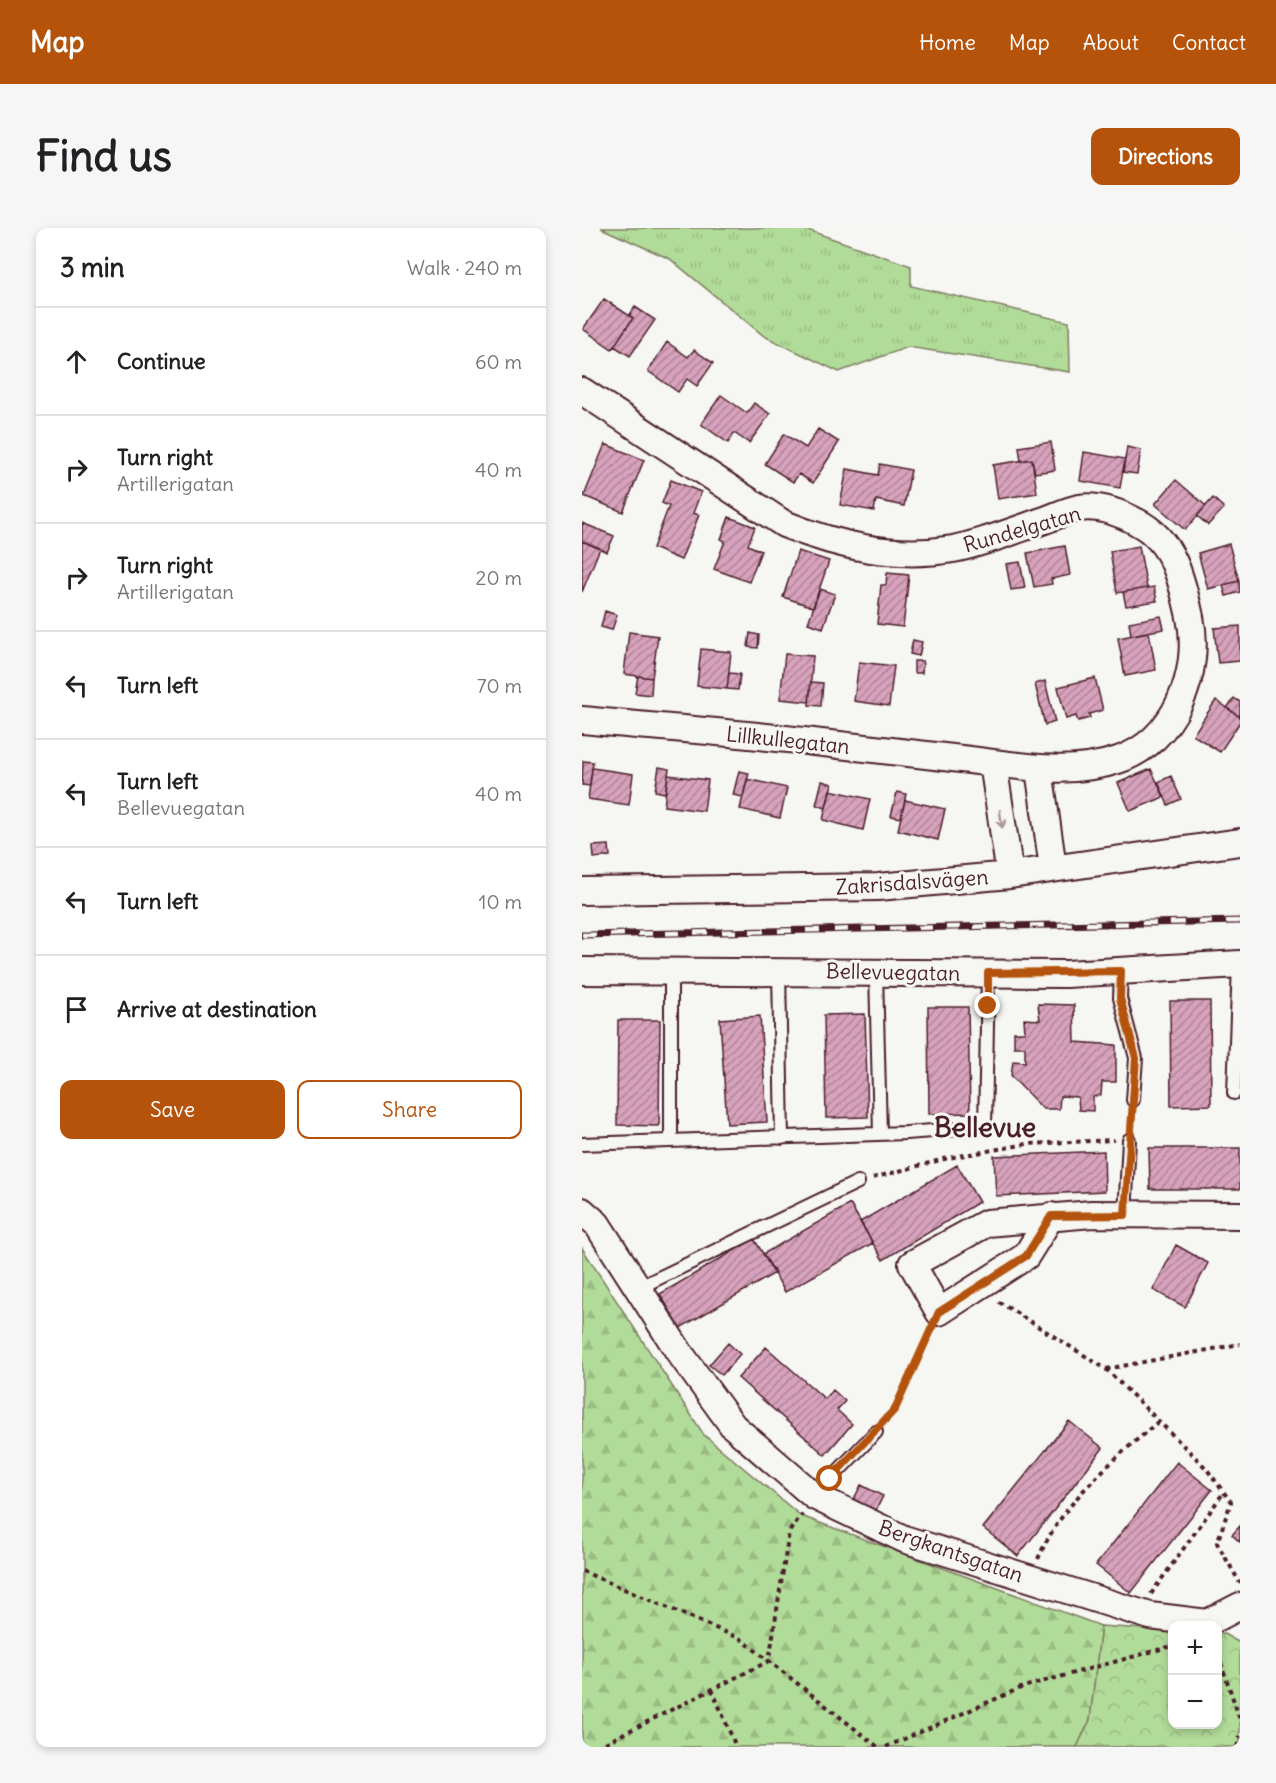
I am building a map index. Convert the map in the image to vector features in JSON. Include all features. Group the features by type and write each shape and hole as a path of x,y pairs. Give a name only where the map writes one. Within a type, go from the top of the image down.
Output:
{"street":[{"name":"Rundelgatan","path":"585,402 784,524 819,538 864,549 904,553 954,549 1080,508 1113,511 1156,534 1172,557 1184,586 1193,629 1193,658 1187,687 1162,729 1138,750 1103,764 1039,769"},
{"name":"Lillkullegatan","path":"582,720 805,741 1039,769"},
{"path":"993,763 1010,874"},
{"path":"1039,769 1053,868"},
{"name":"Zakrisdalsvägen","path":"582,891 878,887 1010,874 1240,842"},
{"name":"Bellevuegatan","path":"582,971 779,970 988,973 1121,971 1239,964"},
{"name":"Bergkantsgatan","path":"582,1211 597,1224 679,1352 733,1426 814,1496 904,1539 1138,1612 1207,1623 1240,1606"},
{"path":"1051,1216 1026,1256 939,1312 912,1264 987,1223 1051,1216 1240,1215"}],"lane":[{"path":"1234,1093 1239,964"},
{"path":"671,970 671,1142"},
{"path":"779,970 782,1138"},
{"path":"1121,971 1120,998 1136,1058 1133,1100"},
{"path":"876,972 880,1134"},
{"path":"582,1144 880,1134 985,1127 988,973"},
{"path":"1125,1215 1129,1140"},
{"path":"638,1288 858,1182"},
{"path":"814,1496 876,1432"}],"path":[{"path":"858,1182 948,1158 1027,1144 1129,1140"},
{"path":"981,1285 1004,1306 1106,1369 1206,1468 1230,1502 1217,1543 1240,1583"},
{"path":"876,1432 895,1409 939,1312"},
{"path":"1106,1369 1240,1344"},
{"path":"1030,1578 1046,1540 1095,1477 1159,1421"},
{"path":"1138,1612 1224,1492"},
{"path":"769,1661 789,1532 814,1496"},
{"path":"582,1571 741,1639 878,1747"},
{"path":"886,1747 1023,1687 1168,1647"},
{"path":"597,1747 769,1661"},
{"path":"1222,1666 1240,1720"},
{"path":"712,1689 736,1747"},
{"path":"1237,1747 1240,1736"}],"green space":[{"path":"601,228 802,228 911,266 911,286 1069,322 1070,372 908,347 839,372 764,336 670,259"},
{"path":"582,1248 704,1435 801,1516 1101,1626 1090,1720 1077,1747 582,1747"},
{"path":"1101,1626 1168,1631 1168,1729 1222,1729 1222,1634 1240,1643 1240,1747 1077,1747 1090,1720"}],"building":[{"path":"604,299 633,318 612,349 583,329"},
{"path":"635,307 655,320 630,356 614,346 633,318 629,316"},
{"path":"667,342 688,357 694,350 713,363 697,386 687,379 678,392 648,371"},
{"path":"721,395 747,413 754,403 770,414 749,443 734,433 728,443 701,424"},
{"path":"818,429 839,442 813,483 799,474 793,482 765,464 784,434 806,448"},
{"path":"1051,442 1055,470 1035,473 1032,459 1021,461 1019,447"},
{"path":"605,444 644,460 623,512 584,496"},
{"path":"1127,447 1141,450 1137,474 1123,472"},
{"path":"1084,452 1125,459 1120,488 1080,481"},
{"path":"1032,459 1037,493 998,499 993,465"},
{"path":"880,464 911,470 904,506 876,500 874,511 840,505 847,469 878,475"},
{"path":"671,480 701,492 693,513 699,515 681,560 653,548 669,506 662,503"},
{"path":"1176,480 1206,506 1185,530 1155,504"},
{"path":"1213,498 1224,508 1208,525 1197,516"},
{"path":"729,517 755,527 748,545 761,551 749,582 714,569 725,541 721,539"},
{"path":"582,523 614,536 607,552 582,541"},
{"path":"582,541 600,548 582,592"},
{"path":"1229,544 1239,581 1208,589 1198,553"},
{"path":"1065,546 1070,575 1051,579 1052,584 1034,587 1027,553"},
{"path":"1139,546 1147,588 1117,593 1110,551"},
{"path":"798,551 829,561 813,607 783,597"},
{"path":"1020,562 1025,588 1011,590 1006,564"},
{"path":"887,573 909,575 903,627 877,624 881,585 886,585"},
{"path":"1239,581 1240,592 1226,596 1223,585"},
{"path":"1154,587 1157,601 1126,606 1123,592"},
{"path":"820,589 835,594 823,628 808,623"},
{"path":"605,611 617,615 612,630 601,627"},
{"path":"1161,616 1164,629 1131,635 1129,622"},
{"path":"1240,626 1240,661 1218,663 1214,628"},
{"path":"629,632 658,636 652,678 624,674"},
{"path":"1149,632 1156,670 1125,676 1118,638"},
{"path":"750,633 759,635 758,648 748,647"},
{"path":"913,640 922,642 919,656 910,654"},
{"path":"701,649 731,652 727,689 697,686"},
{"path":"785,654 813,656 809,702 780,699"},
{"path":"914,661 923,661 922,673 914,673"},
{"path":"859,662 894,666 889,706 854,701"},
{"path":"729,673 740,674 738,690 727,689"},
{"path":"638,676 652,678 651,695 635,693"},
{"path":"1095,678 1103,710 1089,714 1090,718 1078,721 1076,716 1066,719 1058,687"},
{"path":"1045,681 1055,722 1045,725 1035,684"},
{"path":"811,682 823,683 821,706 809,705"},
{"path":"1234,698 1240,702 1240,717 1227,708"},
{"path":"1216,700 1240,717 1240,722 1220,752 1193,735"},
{"path":"583,761 593,762 590,786 582,785"},
{"path":"659,767 669,769 665,793 655,791"},
{"path":"592,768 633,774 629,805 588,799"},
{"path":"1151,769 1164,797 1130,811 1118,783"},
{"path":"739,771 749,773 743,797 733,795"},
{"path":"668,775 708,780 704,811 664,806"},
{"path":"1171,776 1181,799 1168,805 1158,782"},
{"path":"747,779 787,788 780,818 740,809"},
{"path":"822,781 832,784 826,808 816,805"},
{"path":"830,790 870,799 863,830 823,820"},
{"path":"897,792 906,794 901,818 891,816"},
{"path":"905,800 945,809 938,840 898,830"},
{"path":"609,845 610,856 594,858 593,846"},
{"path":"1170,1001 1210,1001 1211,1105 1171,1106"},
{"path":"1038,1004 1074,1005 1075,1042 1116,1045 1116,1082 1102,1082 1101,1095 1093,1097 1093,1111 1079,1110 1078,1097 1060,1096 1059,1109 1043,1109 1011,1076 1013,1061 1025,1062 1025,1047 1014,1047 1014,1032 1025,1032 1024,1019 1040,1020"},
{"path":"928,1007 968,1007 970,1113 929,1114"},
{"path":"865,1014 868,1117 826,1118 824,1015"},
{"path":"760,1016 767,1122 727,1124 720,1019"},
{"path":"618,1020 660,1020 659,1126 617,1125"},
{"path":"1149,1148 1240,1148 1240,1189 1150,1189"},
{"path":"1104,1151 1105,1191 996,1196 994,1156"},
{"path":"957,1165 979,1202 883,1260 860,1222"},
{"path":"850,1204 873,1243 785,1292 763,1254"},
{"path":"754,1239 775,1273 680,1328 660,1294"},
{"path":"1176,1245 1208,1263 1185,1307 1153,1290"},
{"path":"728,1343 740,1354 722,1375 709,1365"},
{"path":"766,1347 825,1399 833,1390 845,1401 837,1410 852,1424 825,1455 738,1378"},
{"path":"1069,1421 1103,1448 1018,1556 983,1528"},
{"path":"1177,1462 1212,1490 1131,1593 1096,1565"},
{"path":"861,1485 883,1496 873,1516 851,1505"},
{"path":"1240,1526 1240,1542 1232,1535"}],"railway":[{"path":"582,935 1240,921"}],"district":[{"name":"Bellevue","path":"985,1127"}],"route":[{"path":"830,1479 895,1409 939,1312 1026,1256 1051,1216 1125,1215 1136,1058 1120,998 1121,971 1066,974 988,973 988,1006"}]}
